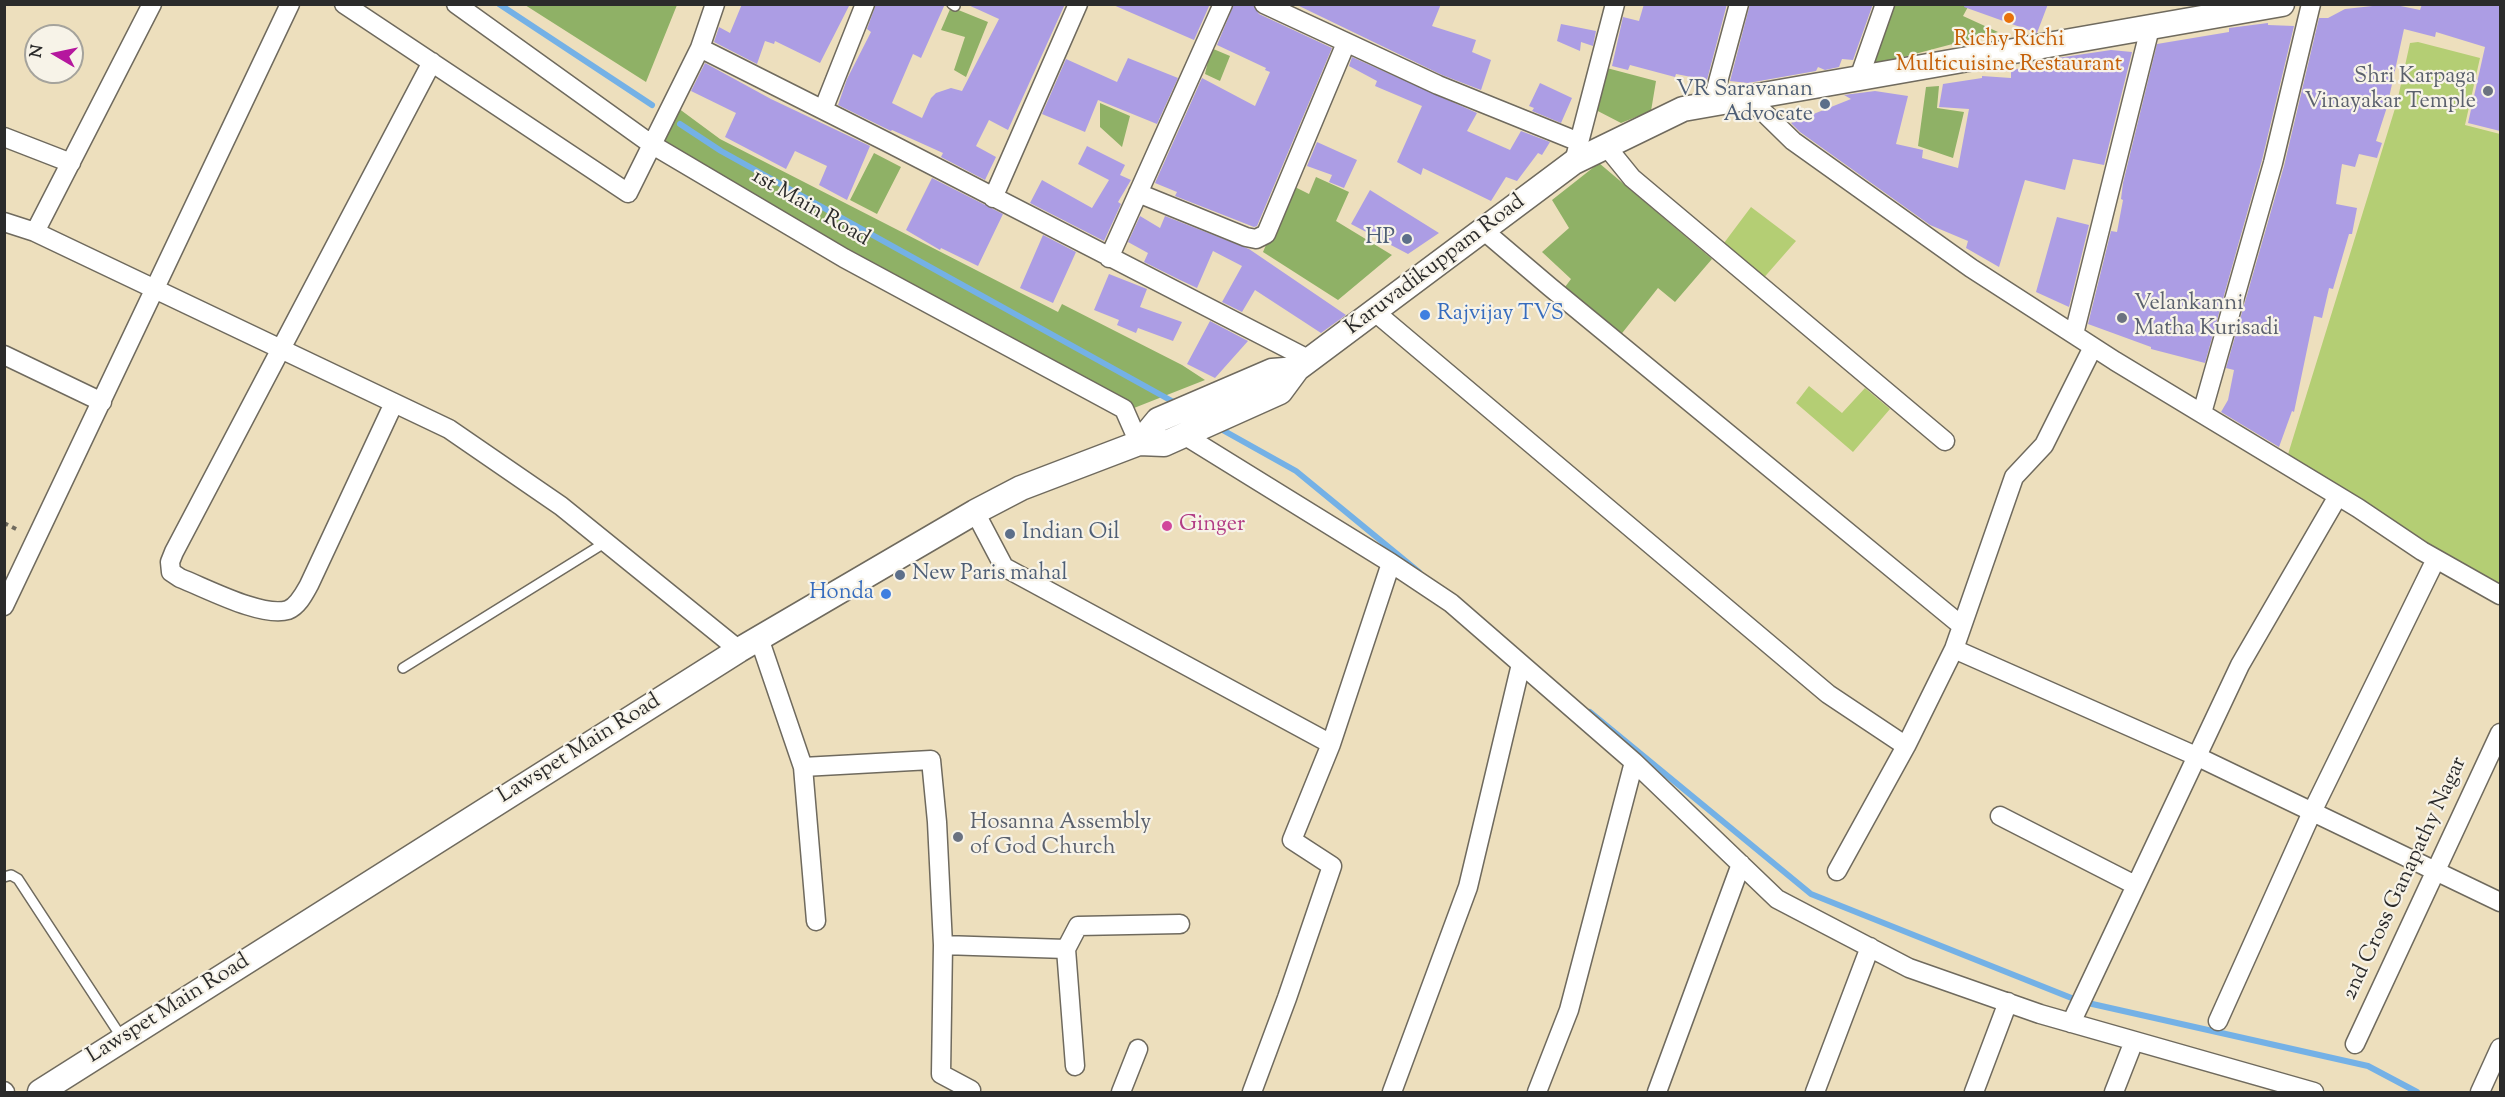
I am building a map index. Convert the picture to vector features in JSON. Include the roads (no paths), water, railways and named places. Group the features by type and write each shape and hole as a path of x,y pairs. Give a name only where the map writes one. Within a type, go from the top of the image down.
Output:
{"street":[{"path":"35,232 152,4"},
{"path":"4,606 290,4"},
{"path":"344,4 628,192 699,48 715,4"},
{"name":"1st Main Road","path":"456,4 651,144 844,258 1124,409 1139,443"},
{"path":"823,110 865,4"},
{"path":"993,198 1078,4"},
{"path":"1109,258 1223,4"},
{"path":"1264,4 1576,152 1615,4"},
{"path":"1712,104 1739,4"},
{"path":"1859,78 1885,4"},
{"name":"Karuvadikuppam Road","path":"1304,365 1483,230 1576,152 1606,146 1683,109 2282,4"},
{"path":"2202,413 2273,163 2311,4"},
{"path":"2074,334 2150,28"},
{"path":"1138,193 1246,237 1256,239 1266,234 1346,43"},
{"path":"699,48 1109,258 1304,365"},
{"path":"394,403 309,585 300,600 290,609 274,612 254,607 180,578 171,572 170,562 174,552 432,62"},
{"path":"1748,98 1793,141 1971,268 2093,347 2338,496 2436,559 2500,595"},
{"path":"4,137 71,163"},
{"path":"1606,146 1632,178 1945,441"},
{"path":"4,222 35,232 449,429 561,506 606,542 749,644 803,767 816,921"},
{"path":"1483,230 1962,626"},
{"path":"1375,312 1828,694 1906,746"},
{"path":"1837,872 1906,746 1954,649 2014,477 2044,445 2093,347"},
{"path":"4,355 102,402"},
{"path":"1139,443 1158,420 1272,371 1304,365"},
{"path":"1139,443 1164,444 1280,392 1304,365"},
{"path":"1184,435 1391,563 1451,603 1634,762 1777,899 1909,968 2071,1023 2314,1092"},
{"name":"Lawspet Main Road","path":"40,1092 749,644 975,512 1021,488 1139,443"},
{"path":"2071,1023 2240,665 2338,496"},
{"path":"975,512 1004,567 1331,744"},
{"path":"2218,1021 2312,812 2436,559"},
{"path":"1252,1092 1332,866 1292,840 1331,744 1391,563"},
{"path":"1954,649 2196,756 2500,902"},
{"path":"1392,1092 1468,887 1521,664"},
{"name":"2nd Cross Ganapathy Nagar","path":"2355,1044 2500,733"},
{"path":"803,767 930,760 937,822 943,945 941,1074 971,1090 970,1092"},
{"path":"1537,1092 1569,1010 1634,762"},
{"path":"2000,816 2135,885"},
{"path":"1657,1092 1741,864"},
{"path":"1075,1066 1066,949 1078,926 1180,924"},
{"path":"943,945 1066,949"},
{"path":"1815,1092 1870,947"},
{"path":"1974,1092 2008,1002"},
{"path":"2114,1092 2134,1041"},
{"path":"2480,1092 2500,1048"},
{"path":"1121,1092 1138,1049"}],"lane":[{"path":"403,668 606,542"},
{"path":"4,877 11,875 18,879 123,1040"}],"waterway":[{"path":"499,4 652,105"},
{"path":"680,124 721,151 1179,405"},
{"path":"1219,428 1296,471 1419,572"},
{"path":"1590,712 1811,894 2079,1001 2368,1066 2417,1092"}],"place":[{"name":"Richy Richi Multicuisine Restaurant","path":"2009,18"},
{"name":"Shri Karpaga Vinayakar Temple","path":"2488,91"},
{"name":"VR Saravanan Advocate","path":"1825,104"},
{"name":"HP","path":"1407,239"},
{"name":"Rajvijay TVS","path":"1425,315"},
{"name":"Velankanni Matha Kurisadi","path":"2122,318"},
{"name":"Ginger","path":"1167,526"},
{"name":"Indian Oil","path":"1010,534"},
{"name":"New Paris mahal","path":"900,575"},
{"name":"Honda","path":"886,594"},
{"name":"Hosanna Assembly of God Church","path":"958,837"}]}
